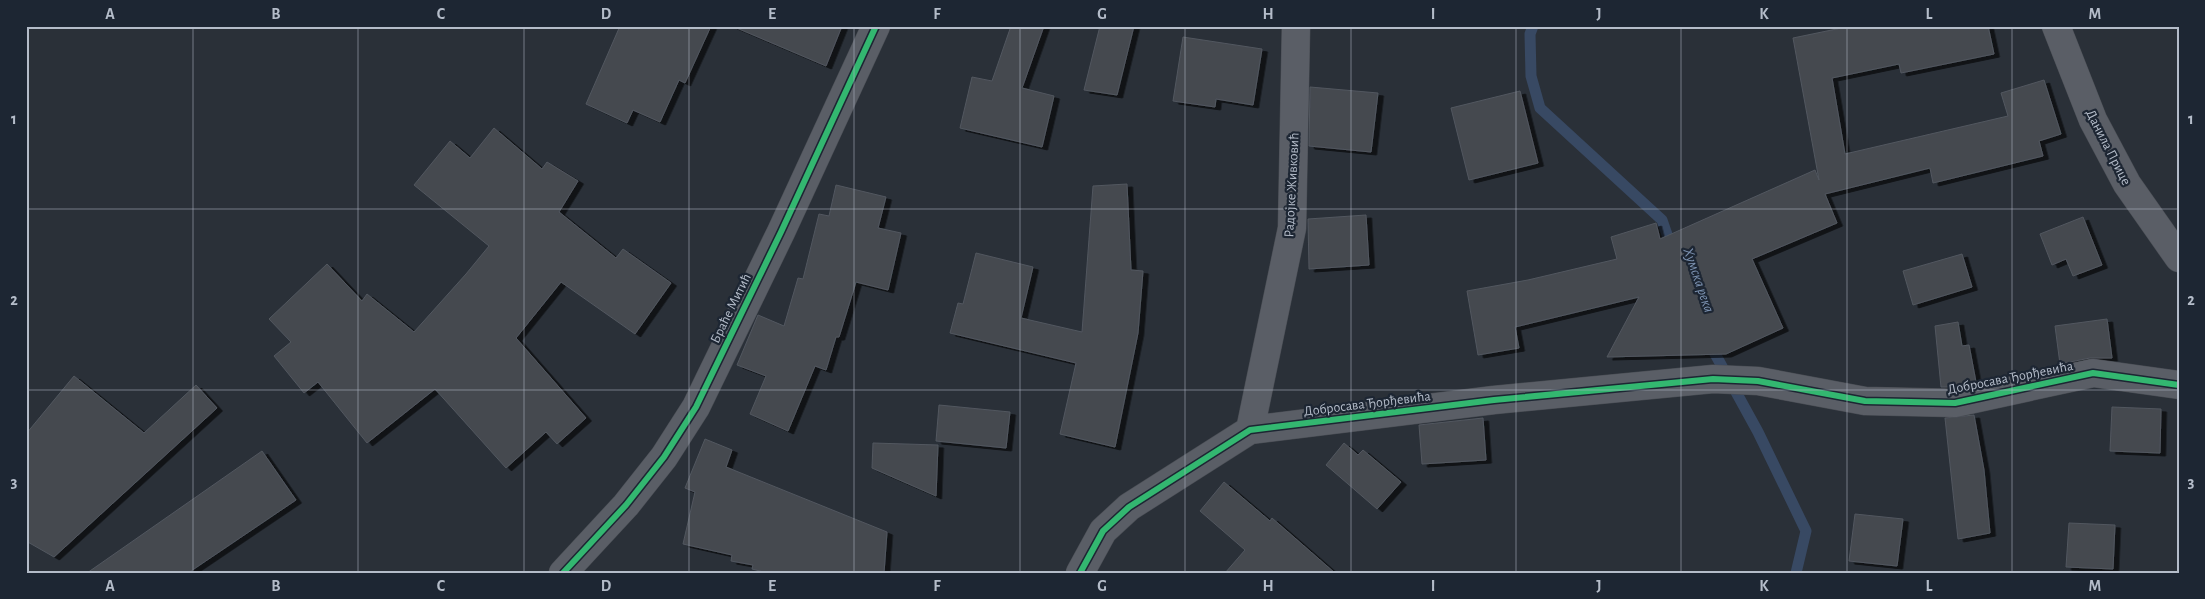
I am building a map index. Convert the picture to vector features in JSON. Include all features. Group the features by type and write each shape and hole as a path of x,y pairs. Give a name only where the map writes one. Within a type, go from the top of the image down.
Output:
{"street":[{"name":"Браће Митић","path":"563,573 626,505 664,457 696,407 781,232 876,26"},
{"name":"Радојке Живковић","path":"1250,430 1292,228 1296,26"},
{"name":"Данила Прице","path":"2056,26 2093,120 2122,176 2179,258"},
{"name":"Добросава Ђорђевића","path":"1080,573 1103,531 1129,507 1250,430 1494,400 1713,379 1758,380 1865,401 1955,404 2093,373 2179,385"}],"building":[{"path":"620,26 711,26 685,83 679,80 660,122 633,110 627,123 586,104"},
{"path":"732,26 842,26 826,66"},
{"path":"1011,26 1044,26 1022,88 1054,96 1042,147 960,128 972,77 992,81"},
{"path":"1100,26 1134,26 1117,95 1084,90"},
{"path":"1851,26 1988,26 1994,54 1901,73 1899,64 1832,78 1845,154 2008,116 2001,93 2044,80 2061,134 2039,141 2043,156 1933,183 1930,168 1825,194 1837,223 1752,259 1783,328 1726,354 1607,357 1639,297 1515,327 1519,348 1478,355 1467,291 1528,280 1617,259 1611,237 1656,223 1660,239 1815,170 1819,180 1793,38"},
{"path":"1183,37 1262,49 1253,105 1216,99 1215,107 1173,101"},
{"path":"1310,87 1378,93 1371,152 1309,146"},
{"path":"1520,91 1538,163 1469,180 1451,108"},
{"path":"494,128 542,169 547,162 578,181 559,212 616,258 623,249 671,283 635,334 561,282 516,338 586,418 557,444 546,432 506,468 435,389 367,443 318,382 304,393 274,356 291,342 269,319 327,264 362,301 367,294 414,332 489,246 414,185 450,141 470,158"},
{"path":"1127,184 1131,270 1143,271 1138,333 1115,447 1060,434 1076,363 950,333 958,303 963,304 976,253 1033,267 1021,318 1082,332 1093,186"},
{"path":"836,185 886,197 878,228 901,233 888,290 856,282 839,337 836,337 826,370 815,366 788,431 750,414 766,376 737,365 758,315 784,326 798,278 803,279 819,214 829,216"},
{"path":"1366,215 1369,265 1309,269 1308,219"},
{"path":"2083,217 2102,265 2073,276 2066,259 2052,265 2040,234"},
{"path":"1962,254 1972,287 1913,305 1903,271"},
{"path":"2107,319 2112,358 2090,358 2060,364 2055,326"},
{"path":"1958,322 1962,346 1969,345 1976,382 1953,387 1941,387 1935,326"},
{"path":"74,376 144,433 196,385 217,408 54,557 26,541 26,434"},
{"path":"939,405 1010,412 1006,448 936,441"},
{"path":"2112,407 2161,409 2160,453 2110,451"},
{"path":"1974,415 1984,470 1990,533 1958,539 1945,418"},
{"path":"1483,418 1486,460 1422,464 1419,425"},
{"path":"705,439 732,450 726,467 887,532 884,573 768,573 752,569 753,565 731,561 732,555 683,544 695,492 685,488"},
{"path":"873,443 938,445 936,496 872,468"},
{"path":"1344,443 1358,455 1363,450 1401,482 1377,509 1326,465"},
{"path":"262,451 296,500 188,573 87,573"},
{"path":"1224,482 1270,521 1272,518 1335,573 1225,573 1245,550 1200,511"},
{"path":"1855,514 1903,519 1897,566 1849,561"},
{"path":"2069,523 2115,525 2113,569 2066,567"}],"waterway":[{"name":"Хумска река","path":"1533,26 1530,34 1531,76 1540,108 1662,220 1672,249"},
{"name":"Хумска река","path":"1708,341 1758,432 1806,531 1796,573"}],"cycle path":[{"path":"563,573 626,505 664,457 696,407 781,232 876,26"},
{"path":"1080,573 1103,531 1129,507 1250,430 1494,400 1713,379 1758,381 1865,401 1955,403 2093,373 2179,385"}]}
